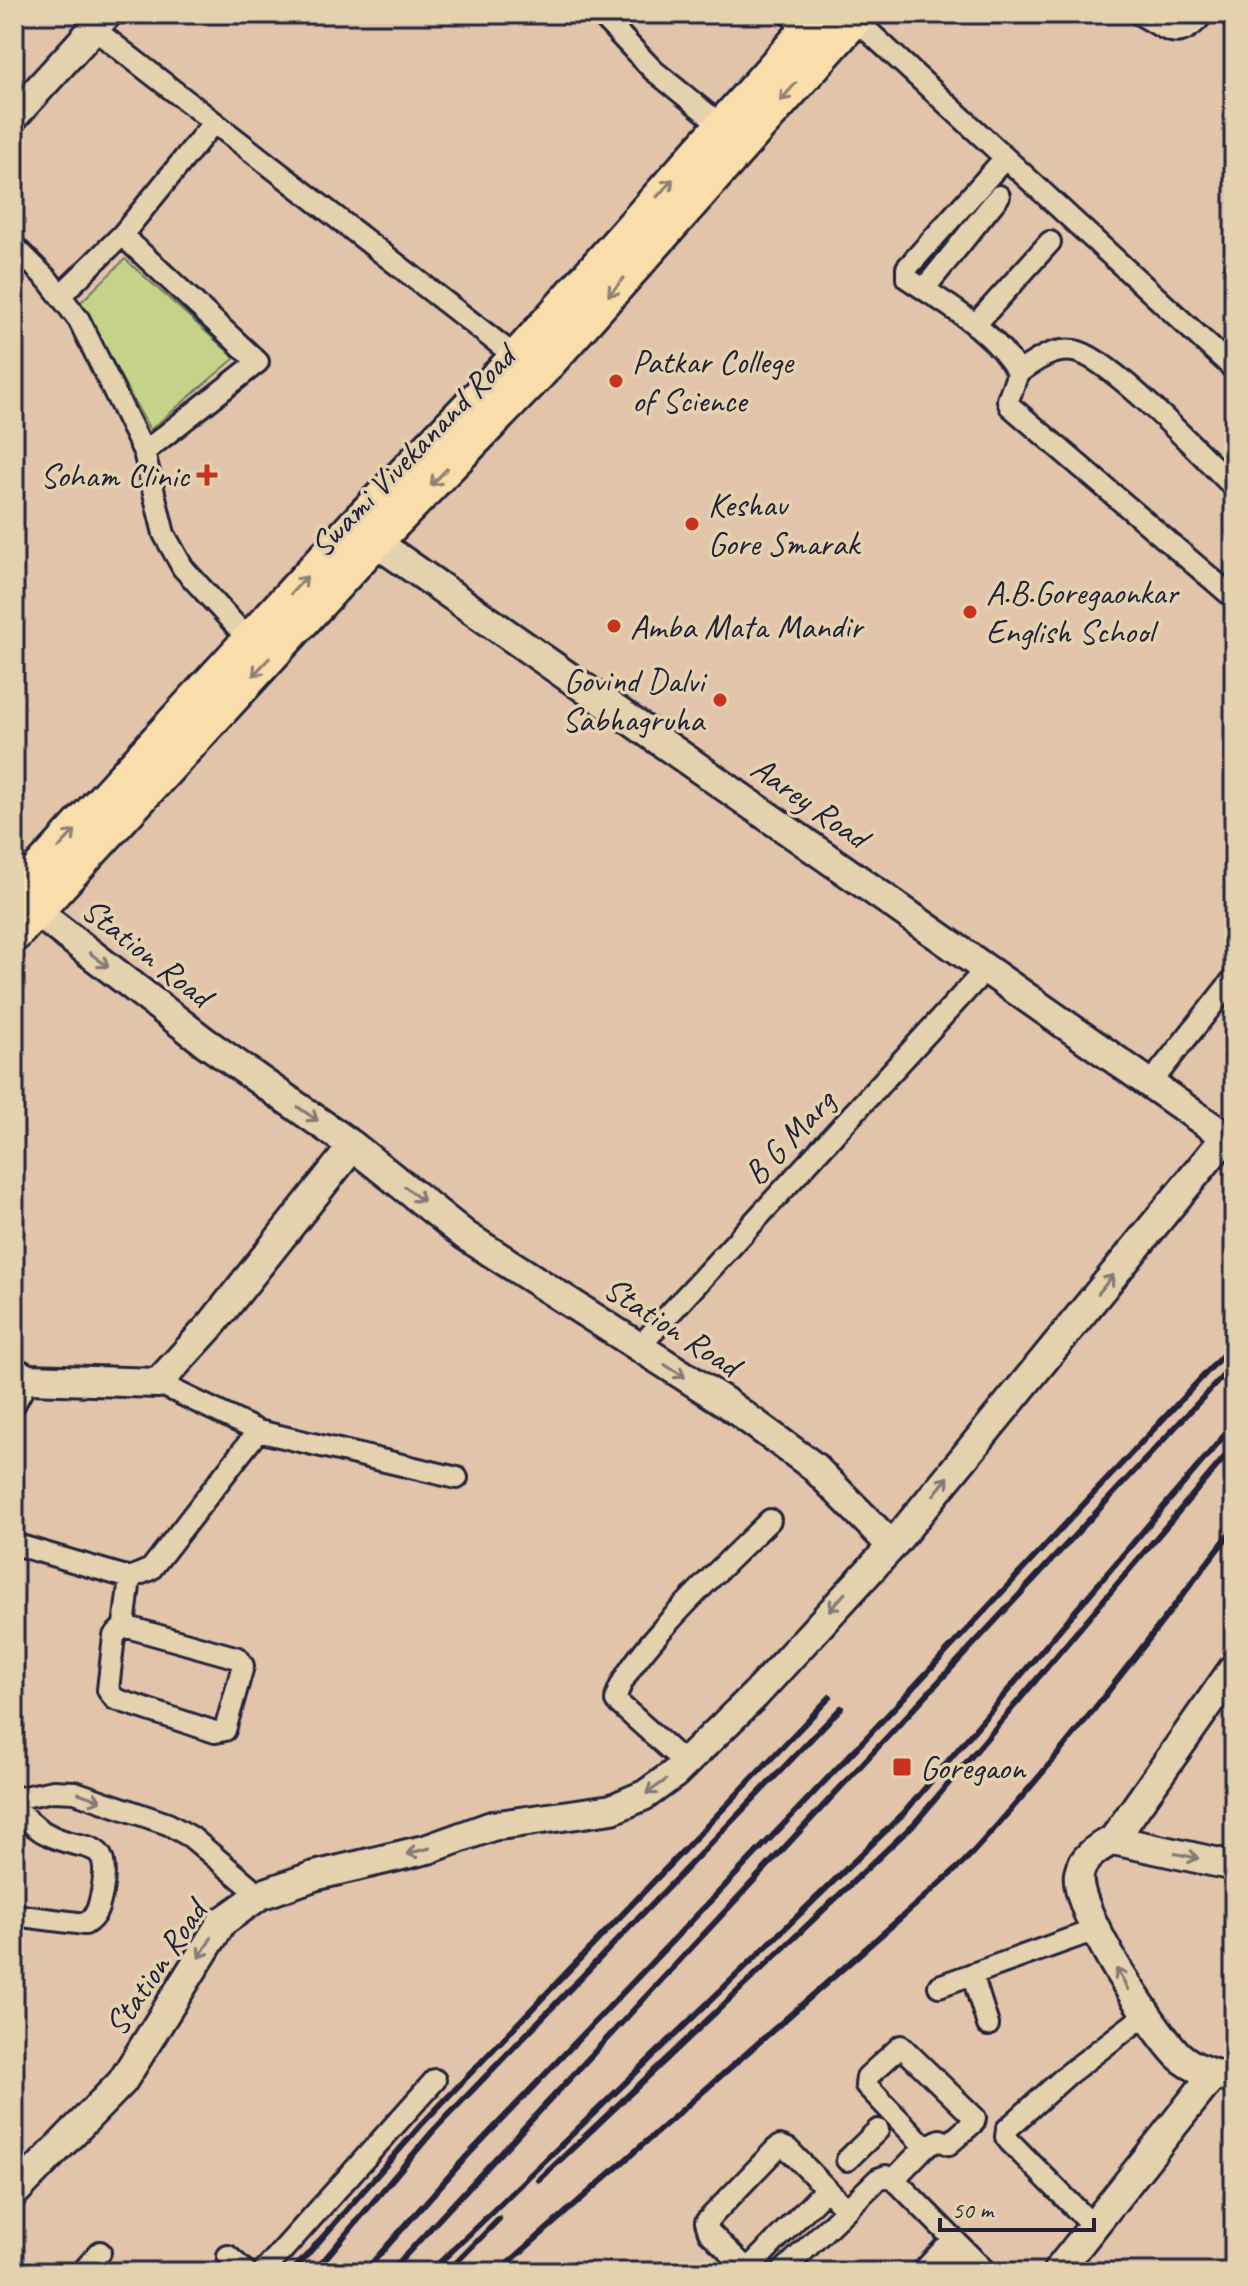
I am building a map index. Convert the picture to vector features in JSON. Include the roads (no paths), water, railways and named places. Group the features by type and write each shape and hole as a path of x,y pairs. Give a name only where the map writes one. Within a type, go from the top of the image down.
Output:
{"main road":[{"name":"Swami Vivekanand Road","path":"26,904 365,534 516,357 811,26 857,16"},
{"name":"Swami Vivekanand Road","path":"14,936 26,904 249,640 539,374 811,26"}],"street":[{"path":"600,14 653,70 721,125"},
{"path":"1139,14 1167,32 1179,33 1193,26 1203,14"},
{"path":"857,16 1005,158 1234,369"},
{"path":"14,116 96,19 214,122 516,357"},
{"path":"60,296 122,235 214,122"},
{"path":"1005,158 907,268 907,278 975,325 996,343 1018,373"},
{"path":"924,289 999,196"},
{"path":"122,235 258,362 144,452"},
{"path":"975,325 1050,242"},
{"path":"14,246 79,320 144,452 164,534 183,568 249,640"},
{"path":"1233,594 1010,406 1008,400 1018,373 1041,357 1057,351 1077,351 1110,370 1234,487"},
{"name":"Aarey Road","path":"365,534 1230,1140"},
{"name":"Station Road","path":"26,904 205,1042 353,1146 466,1236 639,1347 813,1466 892,1546"},
{"name":"B G Marg","path":"639,1347 986,969"},
{"path":"1150,1084 1234,978"},
{"path":"770,1520 673,1619 618,1685 616,1701 685,1763 755,1695 892,1546 1230,1140"},
{"path":"158,1383 212,1324 353,1146"},
{"path":"14,1405 21,1376 158,1383 258,1431 457,1478"},
{"path":"14,1544 130,1578 151,1569 258,1431"},
{"path":"124,1626 238,1658 243,1666 225,1730 215,1732 115,1699 108,1690 114,1636 124,1626 130,1578"},
{"path":"1065,2269 1093,2226 1223,2077 1180,2056 1145,2015 1124,1984 1098,1929 1081,1891 1079,1873 1090,1854 1113,1840 1234,1668"},
{"name":"Station Road","path":"18,2179 122,2082 222,1922 260,1895 314,1876 428,1849 492,1826 612,1809 645,1795 685,1763"},
{"path":"14,1799 53,1791 75,1792 168,1824 191,1837 260,1895"},
{"path":"14,1807 50,1836 94,1848 104,1859 106,1868 99,1906 92,1920 85,1924 14,1915"},
{"path":"1113,1840 1234,1866"},
{"path":"939,1986 1098,1929"},
{"path":"972,1974 988,2025"},
{"path":"1093,2226 1010,2142 1006,2137 1007,2129 1067,2075 1145,2015"},
{"path":"782,2272 846,2209 925,2147 940,2140 949,2144 974,2122 975,2118 903,2045 867,2077 866,2085 925,2147"},
{"path":"263,2272 435,2080"},
{"path":"878,2130 850,2156 886,2179 986,2272"},
{"path":"826,2189 748,2271 709,2232 708,2218 780,2146 788,2149 846,2209"},
{"path":"948,2270 958,2244"},
{"path":"922,2272 958,2244"},
{"path":"82,2272 100,2252"},
{"path":"228,2256 246,2272"}],"railway":[{"path":"364,2272 467,2156 867,1737 1234,1343"},
{"path":"390,2272 1234,1364"},
{"path":"430,2272 904,1813 1234,1424"},
{"path":"539,2180 915,1823 1234,1446"},
{"path":"498,2272 963,1863 1069,1741 1234,1528"},
{"path":"292,2272 422,2124 830,1697"},
{"path":"314,2272 433,2131 841,1708"},
{"path":"447,2272 499,2219"}],"place":[{"name":"Patkar College of Science","path":"616,381"},
{"name":"Soham Clinic","path":"207,475"},
{"name":"Keshav Gore Smarak","path":"692,524"},
{"name":"A.B.Goregaonkar English School","path":"970,612"},
{"name":"Amba Mata Mandir","path":"614,626"},
{"name":"Govind Dalvi Sabhagruha","path":"720,700"},
{"name":"Goregaon","path":"902,1767"}]}
